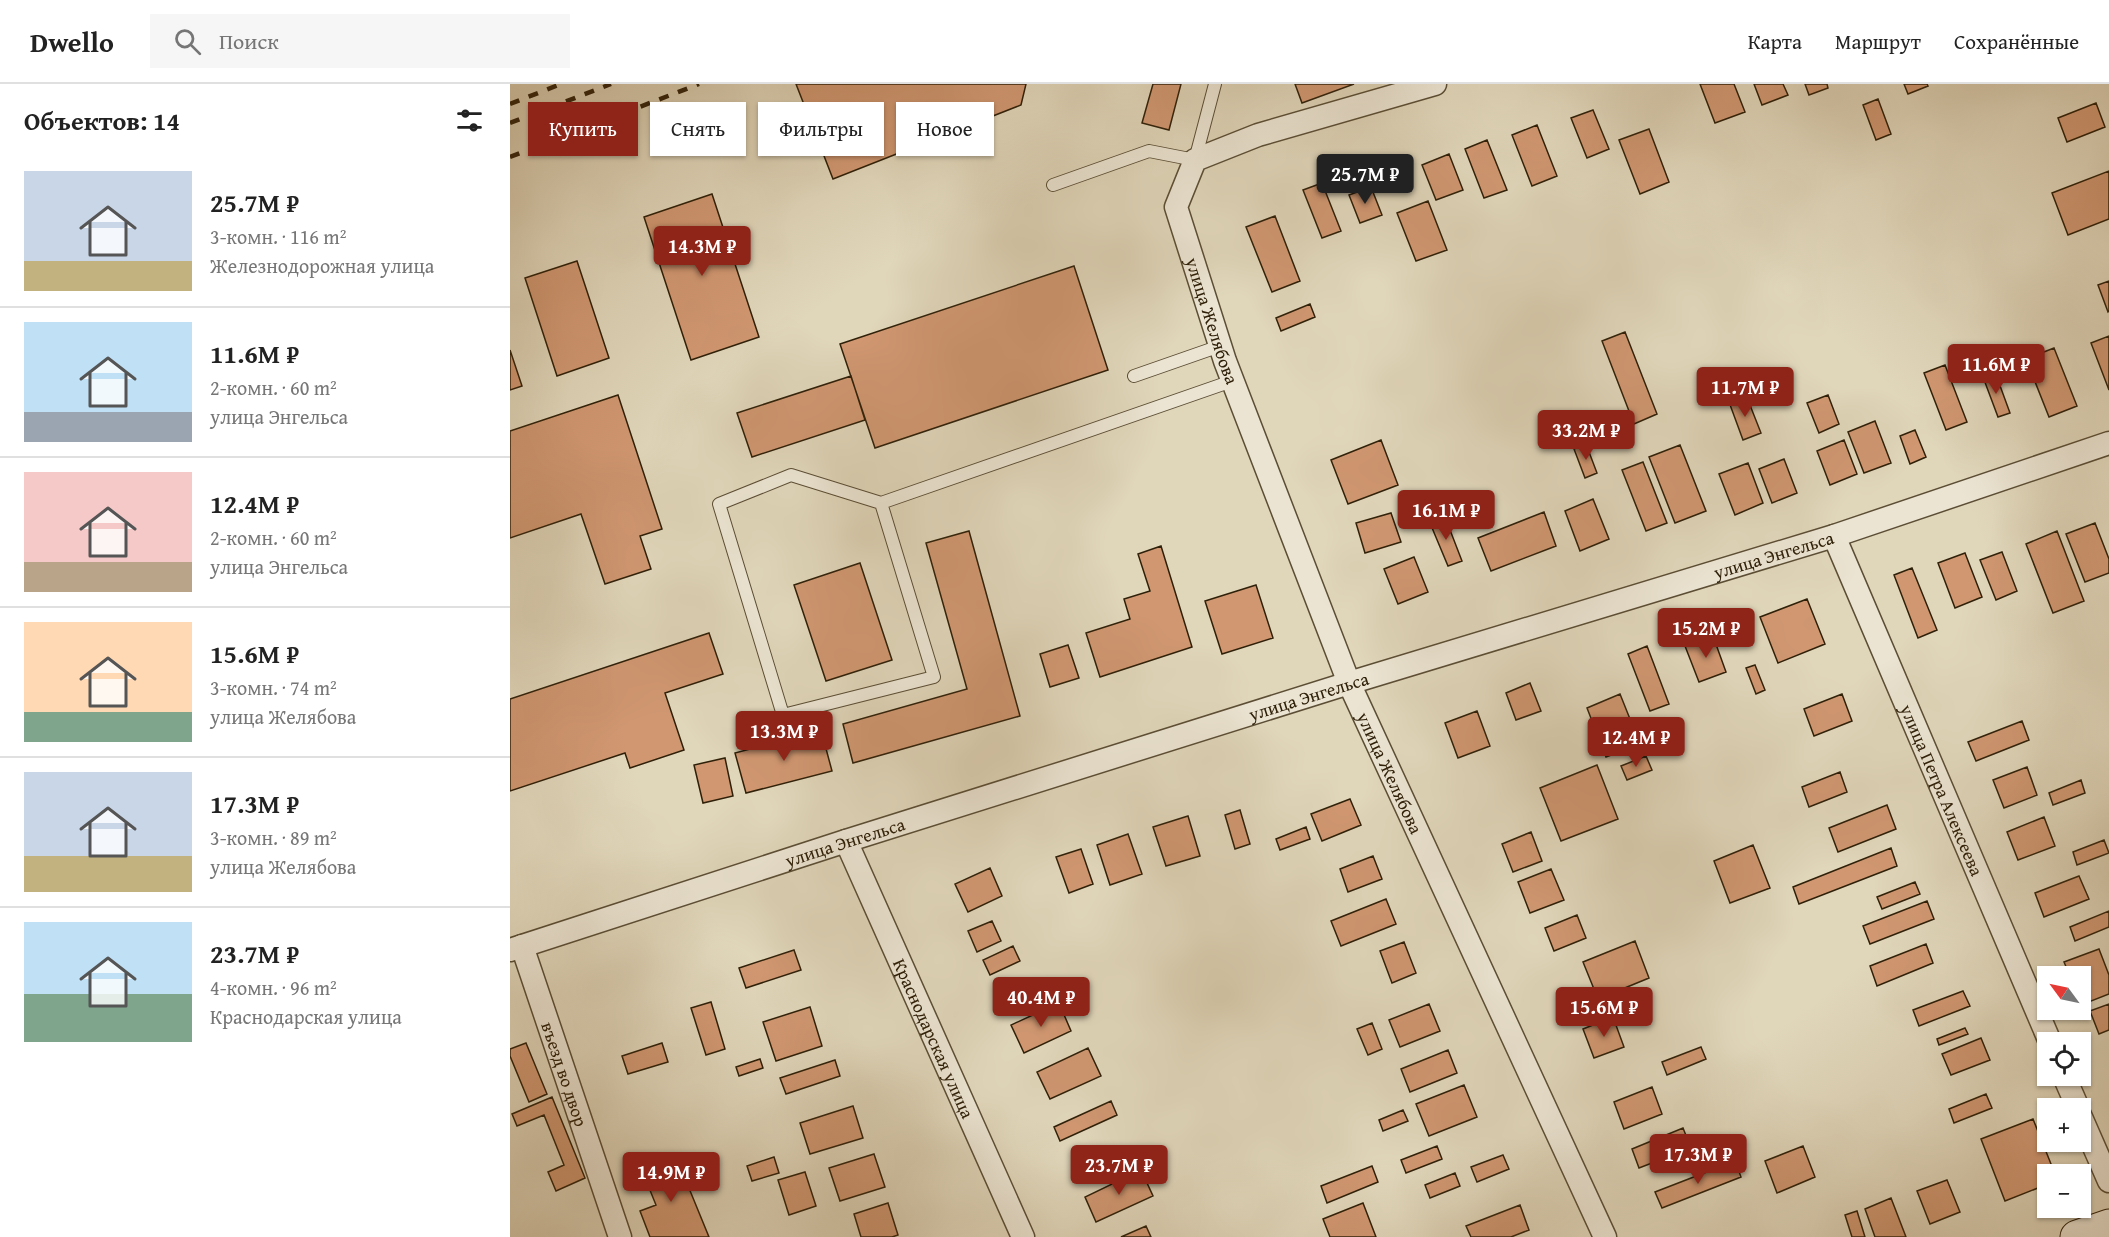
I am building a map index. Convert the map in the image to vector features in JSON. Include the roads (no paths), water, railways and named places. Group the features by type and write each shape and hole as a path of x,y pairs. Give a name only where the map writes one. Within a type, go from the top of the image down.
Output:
{"main road":[{"path":"2077,1237 2109,1226"}],"street":[{"path":"1196,160 1258,135 1435,84"},
{"name":"улица Желябова","path":"1196,160 1176,207 1232,381 1349,683 1605,1237"},
{"name":"улица Энгельса","path":"516,948 846,841 1349,683 1834,536 2109,443"},
{"name":"улица Петра Алексеева","path":"1834,536 2046,1032"},
{"name":"Краснодарская улица","path":"846,841 1023,1237"},
{"name":"въезд во двор","path":"516,948 620,1237"},
{"path":"2091,1140 2109,1181"}],"lane":[{"path":"1053,185 1149,151 1196,160 1215,84"},
{"path":"1134,376 1220,346"},
{"path":"881,503 934,677 783,715 719,504 791,475 881,503 1232,381"}],"railway":[{"path":"510,104 561,84"},
{"path":"510,123 611,84"},
{"path":"510,157 699,84"}]}
